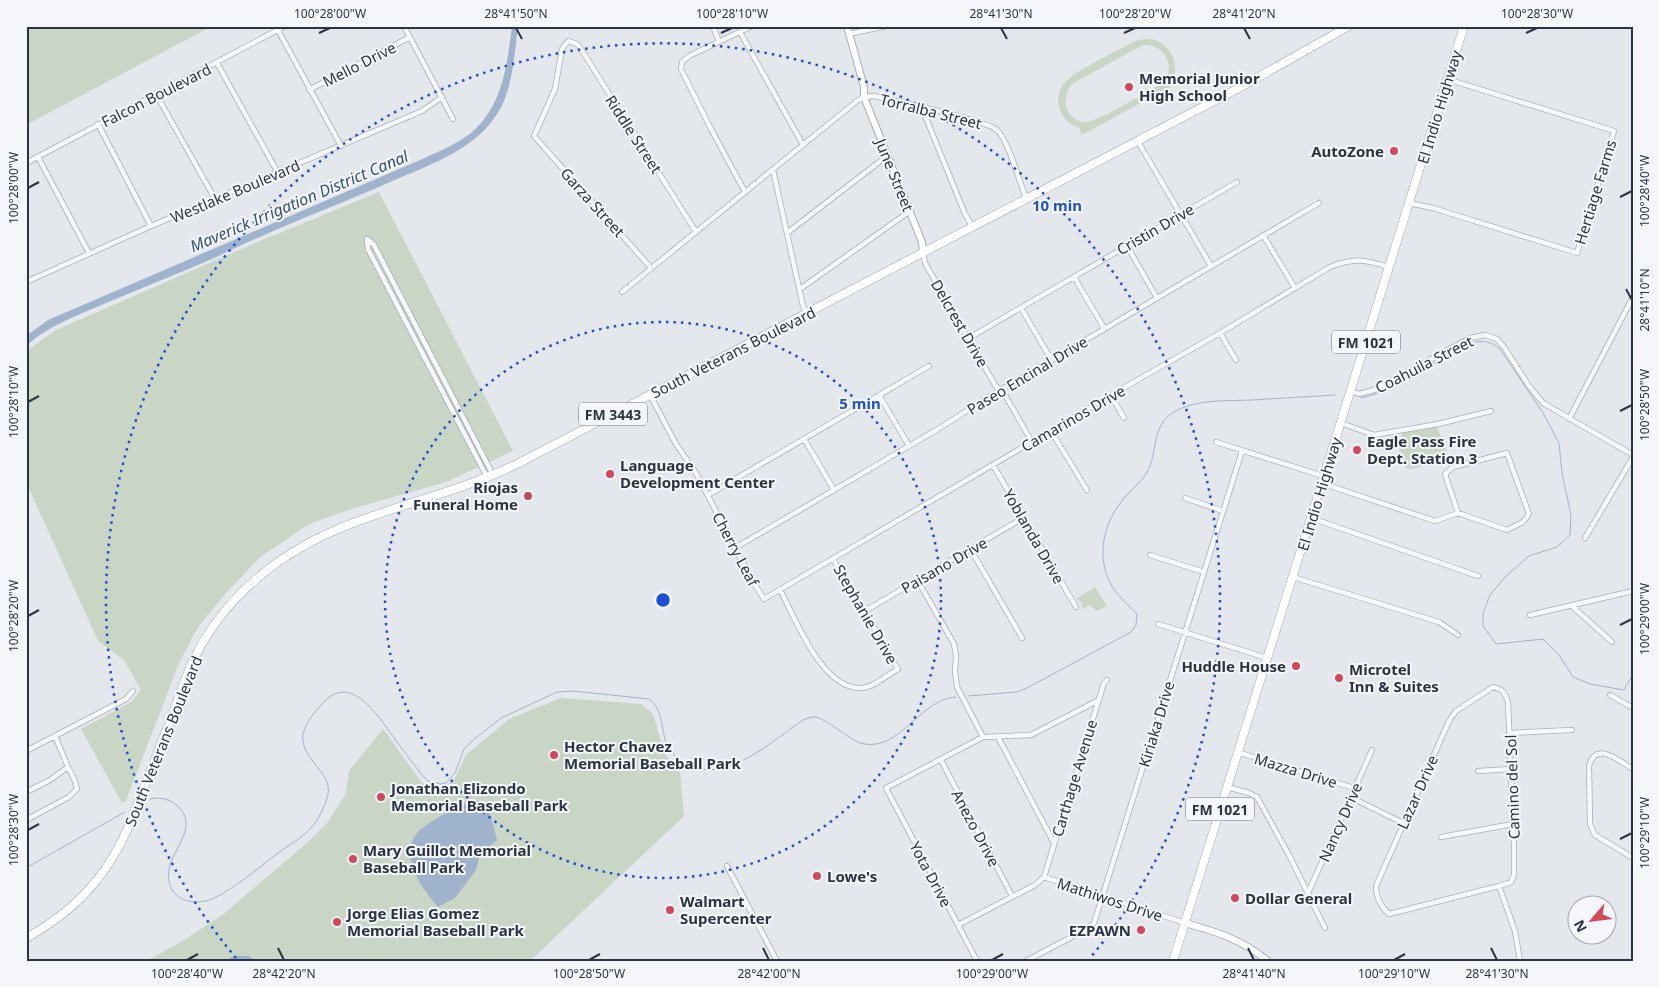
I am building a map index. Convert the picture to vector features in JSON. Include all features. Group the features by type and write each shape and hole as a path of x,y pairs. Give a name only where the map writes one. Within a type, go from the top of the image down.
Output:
{"main road":[{"name":"South Veterans Boulevard","path":"26,938 72,906 108,867 131,821 195,658 213,627 227,608 262,573 311,540 350,524 456,490 490,476 807,314 1239,88 1349,26"},
{"name":"El Indio Highway","path":"1173,961 1463,27"}],"street":[{"name":"Falcon Boulevard","path":"26,163 285,26"},
{"path":"404,26 454,120"},
{"path":"713,26 719,42"},
{"path":"745,192 681,69 682,62 689,56 752,26"},
{"name":"June Street","path":"847,26 864,87 864,97 922,242 923,253"},
{"path":"849,34 886,26"},
{"path":"278,30 340,146"},
{"path":"740,32 803,145"},
{"name":"Mello Drive","path":"309,90 410,37"},
{"name":"Riddle Street","path":"534,136 555,89 562,49 568,41 577,44 696,232"},
{"path":"217,63 278,173"},
{"name":"Hertiage Farms","path":"1409,203 1433,208 1577,253 1614,131 1447,79"},
{"path":"156,94 215,199"},
{"name":"Torralba Street","path":"864,97 874,96 969,119 997,130 1002,137 1026,198"},
{"name":"Westlake Boulevard","path":"27,280 422,111 442,97"},
{"path":"622,292 864,97"},
{"path":"922,108 965,214 972,226"},
{"path":"98,124 151,226"},
{"name":"Garza Street","path":"534,136 652,268"},
{"path":"1137,140 1211,266"},
{"path":"788,233 887,156"},
{"path":"38,157 90,253"},
{"path":"773,170 803,306 807,314"},
{"name":"Cristin Drive","path":"969,338 1237,182"},
{"name":"Paseo Encinal Drive","path":"735,548 945,425 1051,359 1319,203"},
{"path":"800,289 910,211"},
{"path":"1263,235 1296,288"},
{"path":"367,239 374,245 416,324 465,419 490,476 458,423 432,373 368,248 367,239"},
{"path":"1127,246 1157,298"},
{"name":"Delcrest Drive","path":"923,253 925,263 995,385 1005,395 1032,442"},
{"name":"Camarinos Drive","path":"764,599 1330,268 1346,261 1363,260 1388,268"},
{"path":"1074,277 1104,328"},
{"path":"386,284 393,280"},
{"path":"1585,538 1633,456 1569,418 1633,297"},
{"path":"1021,308 1051,359"},
{"path":"409,328 416,324"},
{"path":"1220,333 1236,360"},
{"name":"Coahuila Street","path":"1351,391 1359,394 1374,390 1470,338 1485,335 1496,339 1504,347 1529,386 1543,403 1569,418"},
{"path":"708,495 929,366"},
{"path":"432,373 439,369"},
{"name":"Cherry Leaf","path":"650,395 676,444 696,473 764,599"},
{"path":"879,395 909,446"},
{"path":"1111,396 1124,418"},
{"path":"1340,423 1374,435 1438,424 1491,411"},
{"path":"458,423 465,419"},
{"path":"1051,431 1087,490"},
{"path":"804,439 834,490"},
{"path":"1216,442 1435,521 1458,513 1507,530 1523,522 1529,514 1507,453 1453,467 1444,474 1458,513"},
{"name":"Kiriaka Drive","path":"1026,961 1090,927 1094,923 1242,451"},
{"name":"Yoblanda Drive","path":"993,465 1076,607"},
{"path":"1185,498 1223,511"},
{"name":"Paisano Drive","path":"864,612 1023,518"},
{"path":"1311,518 1478,576"},
{"path":"971,550 1022,638"},
{"path":"1150,555 1204,572"},
{"name":"Stephanie Drive","path":"780,590 820,663 842,683 860,688 871,685 898,669 833,559"},
{"path":"1293,577 1439,622 1458,635"},
{"path":"918,581 954,644 957,687 983,737"},
{"path":"1530,615 1633,591"},
{"path":"1572,606 1612,642"},
{"path":"1158,624 1267,658"},
{"name":"Carthage Avenue","path":"1044,877 1098,700 1104,683 1107,680"},
{"name":"Camino del Sol","path":"1493,687 1505,693 1508,702 1513,824 1514,875 1511,882 1499,886"},
{"name":"Lazar Drive","path":"1493,687 1456,711 1449,721 1376,886 1376,895 1379,903 1389,914 1499,886"},
{"path":"26,751 126,699 133,690"},
{"path":"1610,695 1633,708"},
{"path":"940,760 983,737 1031,735 1098,700"},
{"path":"1510,733 1572,730"},
{"path":"26,820 69,797 77,790 75,781 55,736"},
{"path":"998,737 1054,843"},
{"name":"Nancy Drive","path":"1308,893 1372,750"},
{"name":"Mazza Drive","path":"1237,752 1354,788"},
{"path":"1633,769 1606,754 1599,753 1592,758 1589,766 1590,824 1595,835 1633,858"},
{"name":"Yota Drive","path":"940,760 886,788 977,961"},
{"name":"Anezo Drive","path":"940,760 1012,896"},
{"path":"26,792 50,780 68,767"},
{"path":"1478,771 1511,769"},
{"path":"1227,787 1257,797 1326,928"},
{"name":"Mazza Drive","path":"1350,797 1403,823"},
{"path":"1441,837 1513,824"},
{"path":"727,866 777,961"},
{"name":"Mathiwos Drive","path":"958,925 1035,885 1044,877 1185,923"},
{"path":"1499,886 1515,931 1520,961"},
{"path":"1185,923 1228,936 1253,949 1268,961"}],"green space":[{"path":"26,26 212,26 26,125"},
{"path":"1152,39 1164,45 1172,55 1175,69 1174,77 1176,76 1179,82 1082,135 1080,128 1067,120 1060,111 1058,101 1061,88 1065,82 1078,72 1135,41","holes":["1143,45 1158,48 1163,53 1169,66 1165,79 1159,85 1092,121 1078,121 1073,118 1066,108 1066,96 1072,84"]},
{"path":"379,192 513,451 446,482 351,509 309,524 259,558 226,593 198,627 179,663 126,801 122,803 81,729 131,702 141,690 124,660 98,641 26,482 26,351 56,330 253,244"},
{"path":"1437,427 1448,456 1416,468 1407,469 1400,452 1402,433"},
{"path":"1095,587 1107,606 1097,611 1090,605 1083,609 1081,602 1076,599"},
{"path":"561,698 641,704 653,714 665,754 680,772 684,816 530,961 147,961 186,939 222,915 307,843 328,822 346,793 349,771 383,729 422,783 442,788 454,780 466,755 509,719"}],"water":[{"path":"512,26 518,26 512,73 506,96 495,117 485,129 461,148 419,170 70,318 43,333 26,346 26,336 48,320 427,157 466,137 482,122 497,98 505,70"},
{"path":"472,800 483,804 487,809 497,840 480,855 476,870 455,898 438,907 425,891 414,871 410,851 412,841 422,828"},
{"path":"233,956 249,956 255,961 225,961"}],"waterway":[{"path":"1361,398 1385,391 1467,344 1485,342 1500,349 1543,413 1559,443 1562,473 1571,515 1570,535 1557,547 1529,556 1506,576 1490,595 1483,613 1483,626 1496,644 1543,639 1559,655 1573,677 1590,684 1624,690 1633,674"},
{"path":"968,696 1017,692 1131,632 1136,625 1137,614 1118,595 1109,581 1103,558 1105,534 1115,511 1147,472 1158,432 1162,424 1174,412 1202,403 1335,395"},
{"path":"150,799 163,798 169,800 182,811 186,819 184,834 170,865 169,882 172,889 182,899 197,902 206,901 223,894 243,880 304,835 316,821 325,803 328,787 326,780 308,755 303,741 304,731 308,722 321,705 331,696 342,692 352,694 370,707 422,775 428,781 441,784 446,783 455,773 464,749 472,741 501,718 557,692 573,691 649,699 658,709 670,750 677,758 688,765 703,769 718,769 749,757 803,720 812,717 825,721 860,743 882,743 901,732 937,703 956,697"},
{"path":"26,868 125,812"}],"place":[{"name":"Memorial Junior High School","path":"1129,87"},
{"name":"AutoZone","path":"1394,151"},
{"name":"Eagle Pass Fire Dept. Station 3","path":"1357,450"},
{"name":"Language Development Center","path":"610,474"},
{"name":"Riojas Funeral Home","path":"528,496"},
{"name":"Huddle House","path":"1296,666"},
{"name":"Microtel Inn & Suites","path":"1339,678"},
{"name":"Hector Chavez Memorial Baseball Park","path":"554,755"},
{"name":"Jonathan Elizondo Memorial Baseball Park","path":"381,797"},
{"name":"Mary Guillot Memorial Baseball Park","path":"353,859"},
{"name":"Lowe's","path":"817,876"},
{"name":"Dollar General","path":"1235,898"},
{"name":"Walmart Supercenter","path":"670,910"},
{"name":"Jorge Elias Gomez Memorial Baseball Park","path":"337,922"},
{"name":"EZPAWN","path":"1141,930"}],"water label":[{"name":"Maverick Irrigation District Canal","path":"299,201"}]}
